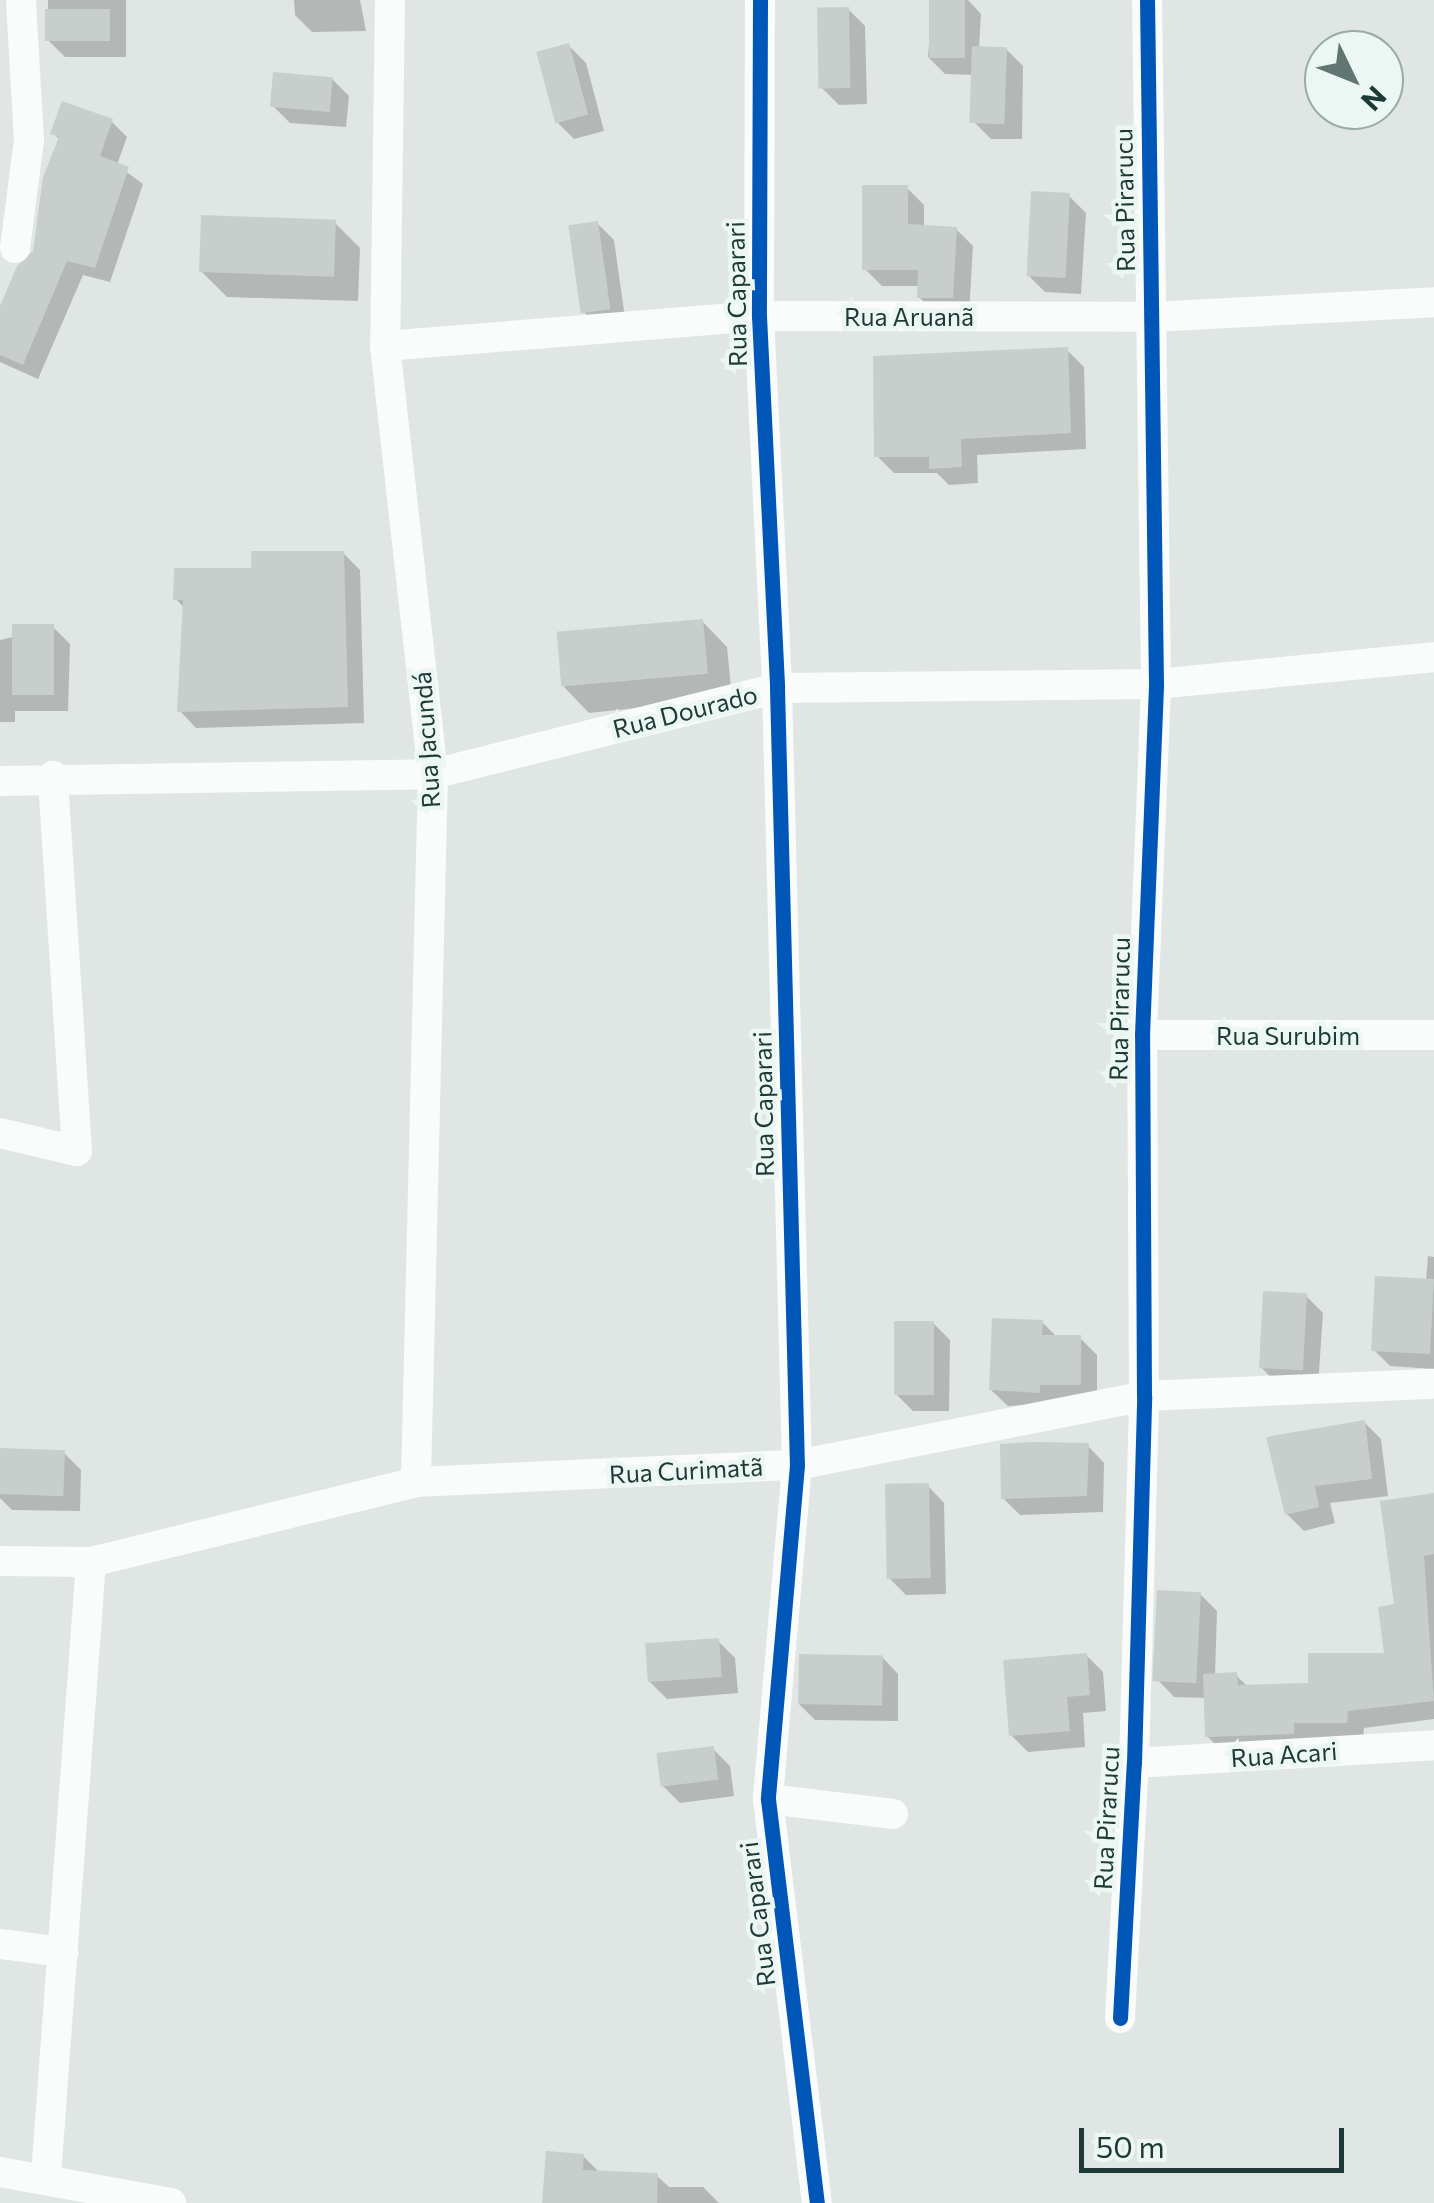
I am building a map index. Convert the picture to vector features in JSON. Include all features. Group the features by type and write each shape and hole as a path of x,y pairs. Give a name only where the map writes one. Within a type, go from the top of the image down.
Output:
{"street":[{"path":"14,248 29,140 21,0"},
{"name":"Rua Jacundá","path":"390,0 385,346 433,774 416,1482"},
{"name":"Rua Caparari","path":"760,0 759,316 777,688 797,1464 768,1799 816,2203"},
{"name":"Rua Pirarucu","path":"1120,2018 1134,1763 1144,1396 1142,1034 1156,684 1146,0"},
{"name":"Rua Aruanã","path":"385,346 759,316 1151,317 1434,302"},
{"name":"Rua Dourado","path":"0,780 54,776 433,774 777,688 1156,684 1434,657"},
{"path":"0,1133 76,1150 54,776"},
{"name":"Rua Surubim","path":"1142,1034 1434,1035"},
{"name":"Rua Curimatã","path":"0,1561 91,1562 416,1482 797,1464 1144,1396 1434,1384"},
{"path":"46,2176 91,1562"},
{"name":"Rua Acari","path":"1134,1763 1434,1744"},
{"path":"768,1799 893,1814"},
{"path":"0,1944 63,1952"},
{"path":"0,2172 46,2176 171,2203"}],"building":[{"path":"929,0 965,0 965,58 929,58"},
{"path":"849,7 850,88 818,89 817,8"},
{"path":"45,9 110,9 110,41 45,41"},
{"path":"569,43 588,114 555,123 536,52"},
{"path":"972,46 1007,47 1004,124 969,123"},
{"path":"273,72 333,77 330,112 270,107"},
{"path":"62,101 113,119 100,156 129,167 95,268 67,261 23,365 0,355 0,306 17,266 33,251 43,177 59,137 50,134"},
{"path":"862,185 908,185 908,224 957,227 953,298 917,298 918,270 862,270"},
{"path":"1031,191 1070,193 1065,278 1027,276"},
{"path":"201,215 336,220 334,277 199,272"},
{"path":"598,221 610,309 581,313 568,225"},
{"path":"1068,347 1071,433 961,439 962,467 929,469 929,457 874,457 873,356"},
{"path":"251,551 344,551 348,707 177,712 183,600 173,600 174,568 251,568"},
{"path":"703,619 708,674 561,687 557,632"},
{"path":"12,624 54,624 54,695 12,695"},
{"path":"1375,1276 1434,1279 1430,1354 1371,1351"},
{"path":"1263,1291 1307,1293 1303,1370 1259,1368"},
{"path":"992,1318 1043,1320 1042,1335 1081,1335 1081,1385 1040,1385 1040,1393 989,1390"},
{"path":"894,1321 934,1321 934,1395 894,1395"},
{"path":"1365,1420 1372,1479 1315,1486 1319,1507 1285,1515 1266,1437"},
{"path":"1089,1443 1087,1496 1001,1499 1000,1444"},
{"path":"0,1448 65,1450 63,1496 0,1494"},
{"path":"929,1483 931,1578 887,1579 885,1484"},
{"path":"1434,1493 1434,1554 1424,1556 1434,1701 1348,1711 1347,1723 1294,1723 1294,1734 1205,1737 1203,1674 1237,1672 1238,1685 1308,1683 1308,1653 1384,1653 1378,1607 1394,1604 1380,1501"},
{"path":"1157,1590 1201,1592 1196,1683 1152,1681"},
{"path":"719,1638 722,1677 648,1682 645,1643"},
{"path":"1087,1653 1090,1695 1067,1697 1070,1731 1009,1736 1003,1660"},
{"path":"799,1654 883,1655 882,1705 798,1704"},
{"path":"714,1746 718,1780 661,1787 656,1753"},
{"path":"546,2151 584,2154 583,2170 658,2173 657,2203 542,2203"}],"cycle path":[{"path":"760,0 759,316 777,688 797,1465 768,1799 817,2203"},
{"path":"1120,2018 1134,1763 1144,1396 1142,1035 1156,684 1147,0"}]}
